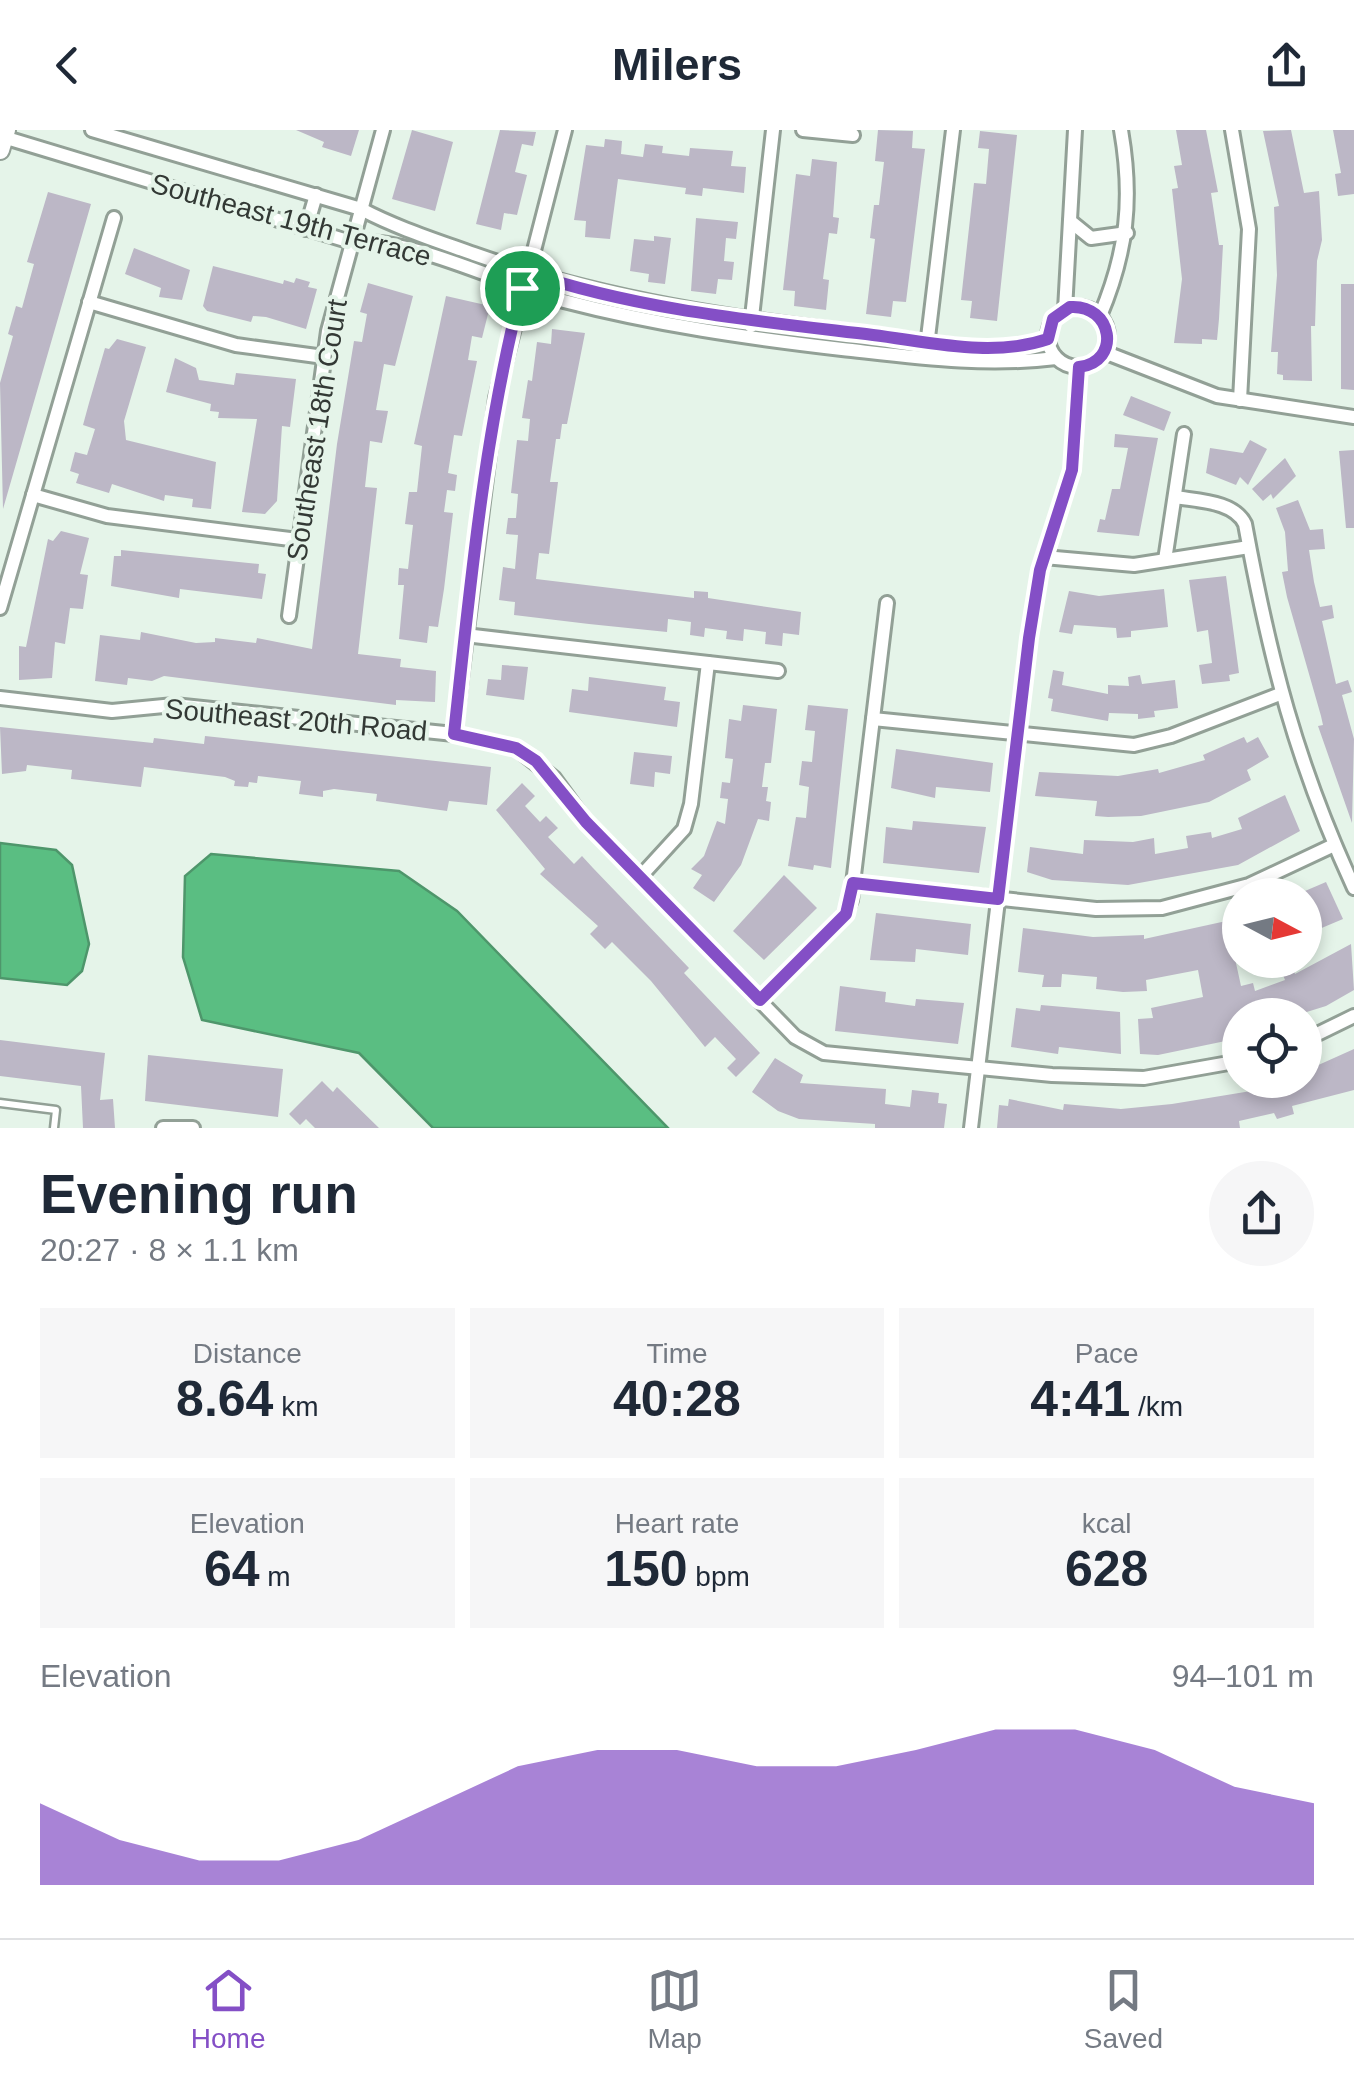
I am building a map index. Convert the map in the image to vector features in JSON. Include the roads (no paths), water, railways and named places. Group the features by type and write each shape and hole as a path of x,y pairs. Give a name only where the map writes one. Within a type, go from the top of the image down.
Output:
{"street":[{"name":"Southeast 19th Terrace","path":"92,130 361,209 392,225 526,272 615,297 751,320 928,342 1008,349 1048,339"},
{"name":"Southeast 18th Court","path":"289,616 324,357 384,130"},
{"path":"454,734 489,443 522,288 565,130"},
{"path":"750,338 773,130"},
{"path":"803,130 853,135"},
{"path":"926,358 953,130"},
{"path":"1065,310 1075,130"},
{"path":"1100,316 1119,272 1127,233 1129,178 1121,130"},
{"path":"1232,130 1249,229 1240,400"},
{"name":"Southeast 19th Terrace","path":"2,139 352,242 376,240 398,245 522,288 630,318 750,338 926,358 991,364 1056,358"},
{"path":"306,229 316,196"},
{"path":"0,608 114,218"},
{"path":"1070,221 1091,238 1127,233"},
{"path":"89,302 236,345 324,357"},
{"path":"1081,306 1100,316 1108,336 1104,352 1095,362 1079,367 1056,358 1048,339 1053,319 1065,310 1081,306"},
{"path":"1104,352 1174,382 1240,400 1354,417"},
{"path":"971,1128 1017,736 1044,556 1072,470 1079,367"},
{"path":"1164,560 1184,434"},
{"path":"33,495 107,516 298,540"},
{"path":"1175,496 1240,514 1280,694 1334,845 1354,888"},
{"path":"1044,556 1104,564 1164,560 1249,547"},
{"path":"760,1000 846,914 886,603"},
{"path":"465,635 778,672"},
{"path":"641,876 684,829 692,804 708,663"},
{"path":"872,720 1134,746 1280,694"},
{"name":"Southeast 20th Road","path":"0,698 112,711 174,705 454,734 516,748 536,761 586,822 795,1037 824,1053 1144,1078 1222,1064"},
{"path":"853,883 1096,908 1162,908 1250,885 1334,845"},
{"path":"1322,1032 1354,1016"},
{"path":"163,1128 193,1128"}],"lane":[{"path":"0,1104 56,1110 54,1128"}]}
